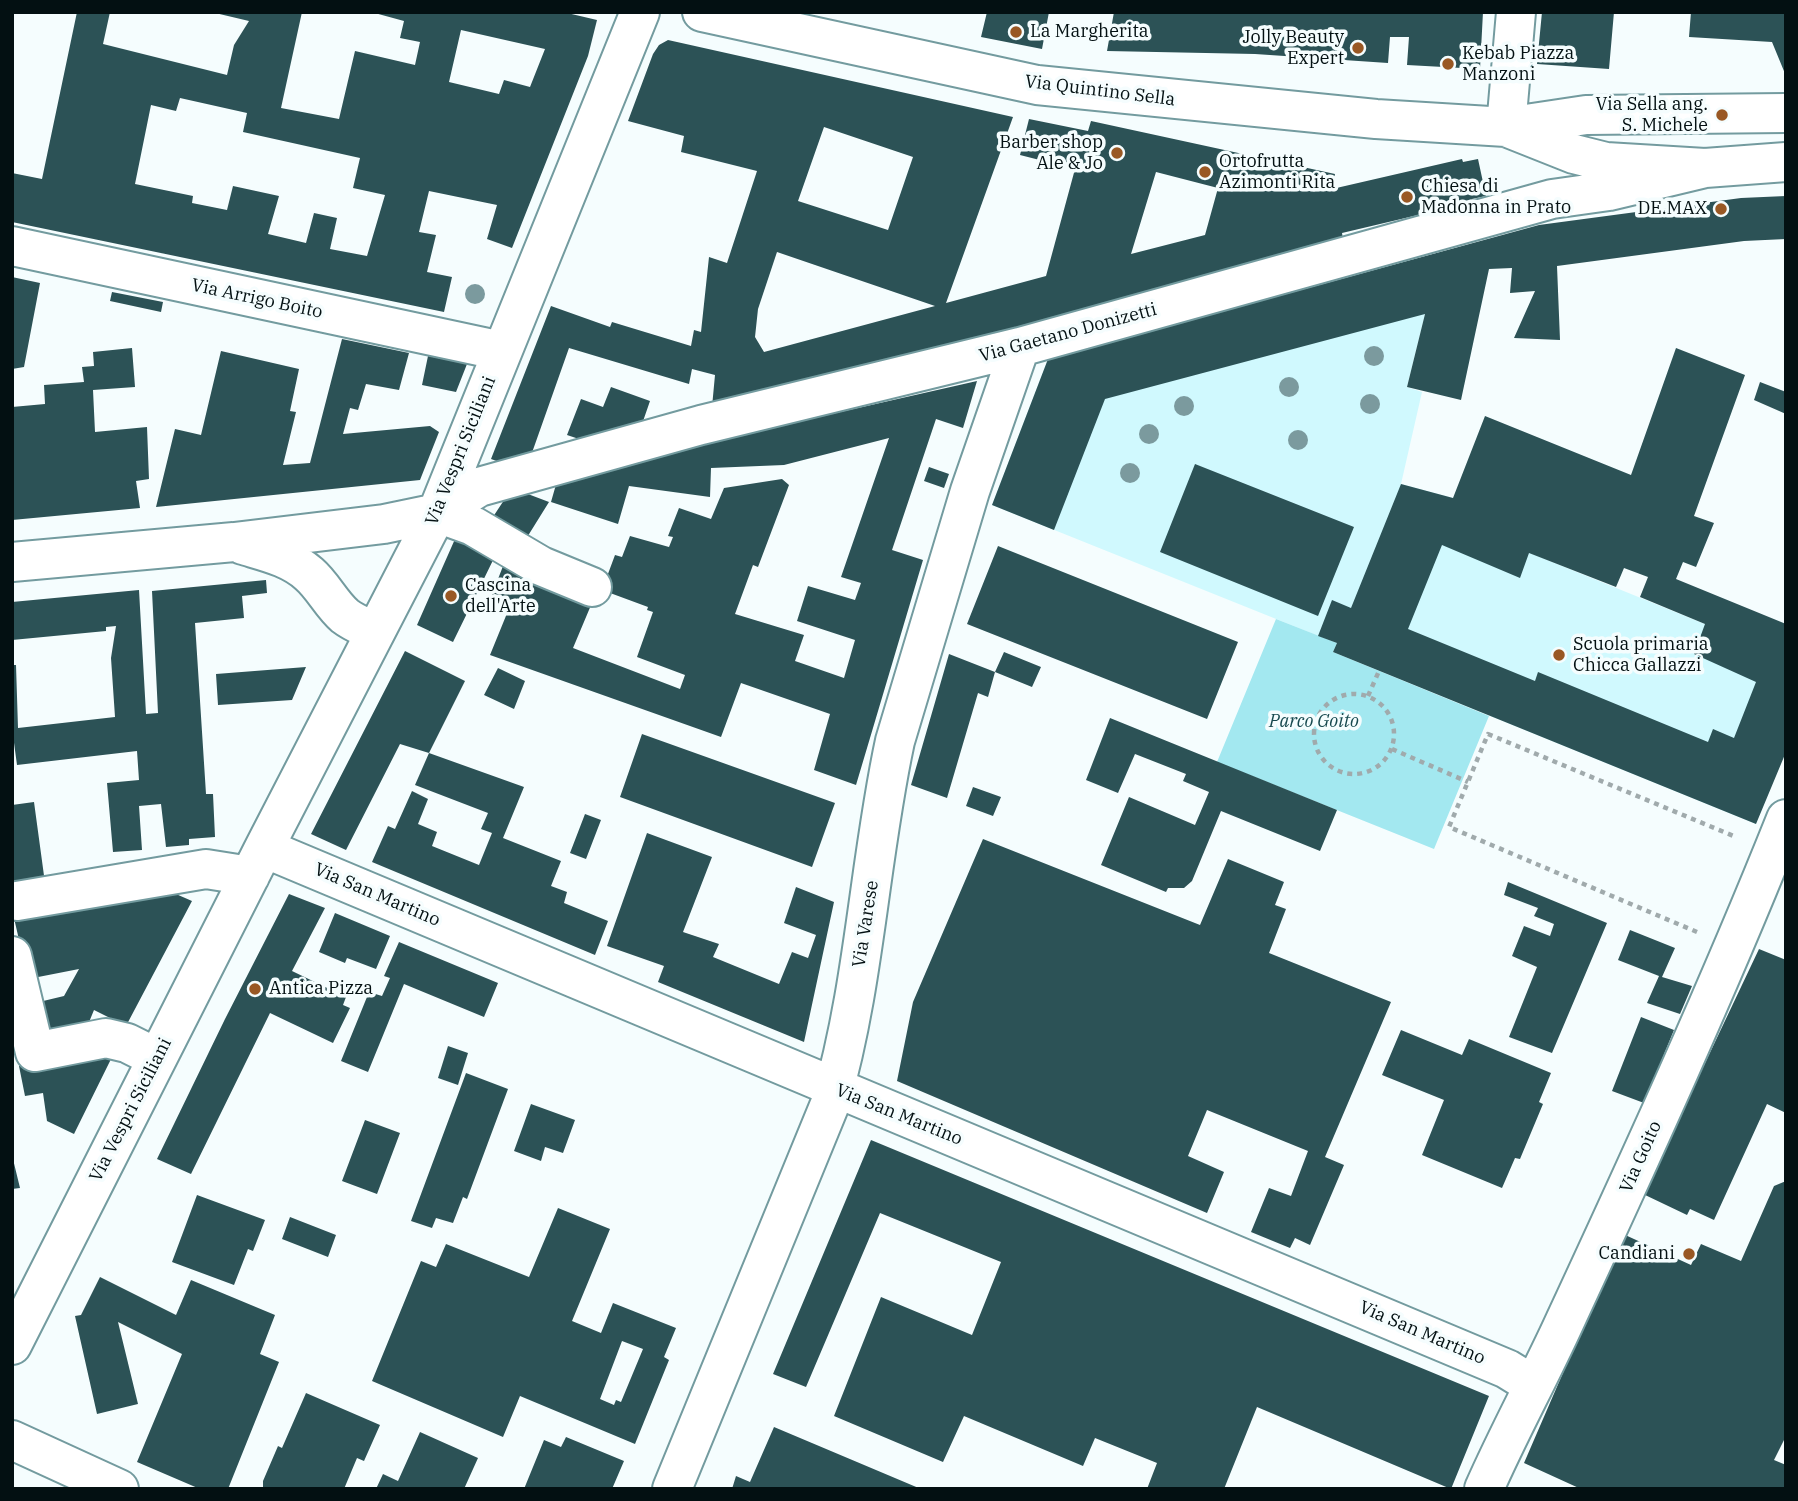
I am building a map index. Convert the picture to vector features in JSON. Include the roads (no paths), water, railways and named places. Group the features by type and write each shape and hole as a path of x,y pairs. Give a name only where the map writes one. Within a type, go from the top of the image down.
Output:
{"street":[{"name":"Via Vespri Siciliani","path":"12,1345 437,513 640,12"},
{"name":"Via Quintino Sella","path":"702,12 1047,87 1376,119 1506,127"},
{"path":"1506,127 1516,12"},
{"path":"1506,127 1586,116 1786,113"},
{"path":"1506,127 1574,154 1606,162 1705,168 1786,162"},
{"name":"Via Gaetano Donizetti","path":"437,513 479,487 701,425 1020,347 1552,199 1609,191 1705,168"},
{"name":"Via Arrigo Boito","path":"12,246 502,351"},
{"name":"Via Varese","path":"672,1489 822,1128 835,1088 860,967 895,740 970,491 1020,347"},
{"path":"12,562 234,542 384,524 437,513 473,526 541,566 593,587"},
{"path":"234,542 295,563 318,583 343,614 375,632"},
{"name":"Via Goito","path":"1484,1489 1649,1140 1786,820"},
{"path":"18,901 257,862"},
{"name":"Via San Martino","path":"257,862 835,1088 1507,1369 1533,1385"},
{"path":"12,956 35,1052 106,1038 127,1043 157,1058"},
{"path":"12,1440 119,1489"}],"place":[{"name":"La Margherita","path":"1016,32"},
{"name":"Jolly Beauty Expert","path":"1358,48"},
{"name":"Kebab Piazza Manzoni","path":"1448,64"},
{"name":"Via Sella ang. S. Michele","path":"1722,115"},
{"name":"Barber shop Ale & Jo","path":"1117,153"},
{"name":"Ortofrutta Azimonti Rita","path":"1205,172"},
{"name":"Chiesa di Madonna in Prato","path":"1407,197"},
{"name":"DE.MAX","path":"1721,209"},
{"name":"Cascina dell'Arte","path":"451,596"},
{"name":"Scuola primaria Chicca Gallazzi","path":"1559,655"},
{"name":"Antica Pizza","path":"255,989"},
{"name":"Candiani","path":"1689,1254"}],"park label":[{"name":"Parco Goito","path":"1314,722"}]}
